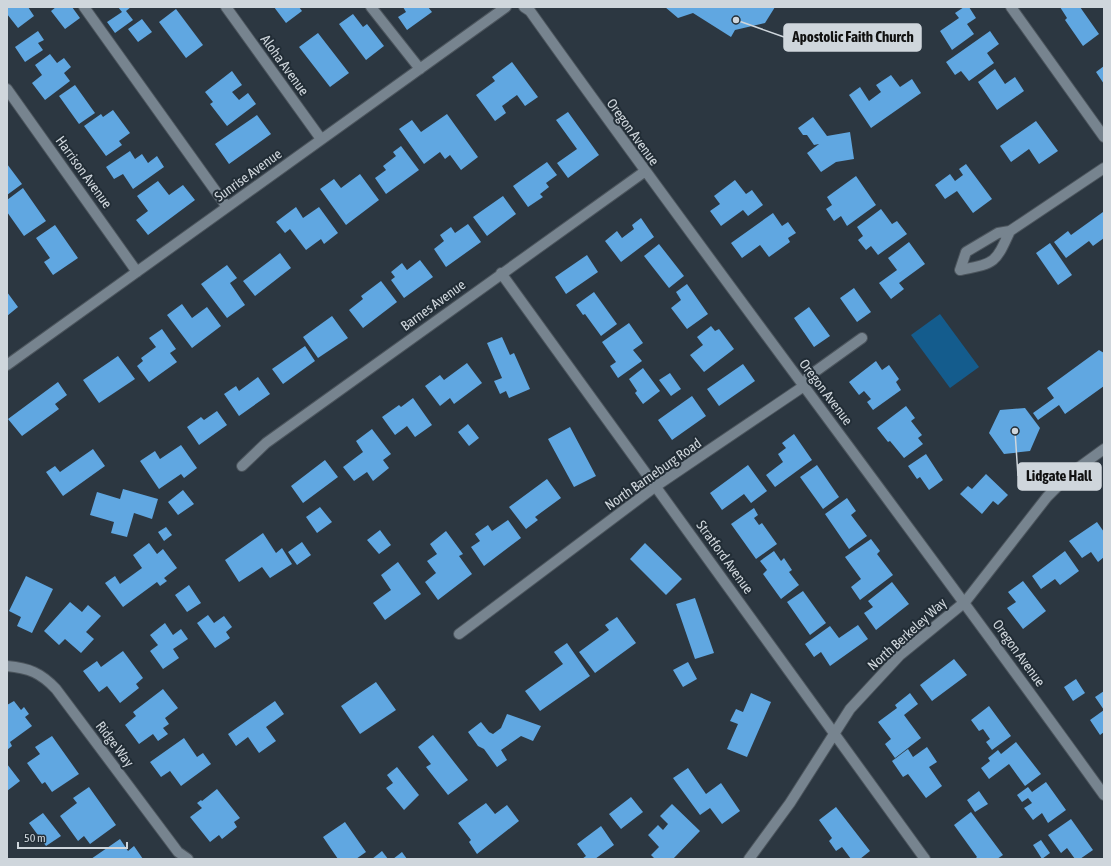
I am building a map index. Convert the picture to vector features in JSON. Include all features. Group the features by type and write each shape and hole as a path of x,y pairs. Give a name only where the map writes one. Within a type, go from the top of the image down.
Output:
{"street":[{"path":"84,7 227,207"},
{"name":"Aloha Avenue","path":"226,7 321,139"},
{"path":"370,7 420,69"},
{"name":"Sunrise Avenue","path":"7,365 506,7"},
{"name":"Oregon Avenue","path":"524,7 530,11 644,172 964,602 1104,795"},
{"path":"1011,7 1104,137"},
{"name":"Harrison Avenue","path":"7,89 137,272"},
{"path":"1010,232 999,256 990,264 960,270 966,252 998,233 1010,232 1104,168"},
{"name":"Barnes Avenue","path":"242,466 266,443 501,273 644,172"},
{"name":"Stratford Avenue","path":"501,273 925,859"},
{"name":"North Barneburg Road","path":"459,634 656,486 804,386 809,376 862,338"},
{"name":"North Berkeley Way","path":"749,859 790,803 833,733 850,709 900,656 964,602 1047,497 1071,473 1104,449"},
{"name":"Ridge Way","path":"7,666 16,667 44,676 56,689 178,852 188,859"}],"shaded area":[{"path":"940,314 979,367 950,388 911,335"}],"building":[{"path":"7,7 28,7 34,16 18,28 7,14"},
{"path":"56,7 72,7 80,18 65,29 51,11"},
{"path":"118,7 131,7 126,11 133,20 115,33 107,22 122,12"},
{"path":"274,7 299,7 302,11 286,23"},
{"path":"403,7 428,7 432,12 407,30 398,17 406,12"},
{"path":"665,7 775,7 765,23 735,30 731,37 693,13 678,18"},
{"path":"964,7 969,7 976,18 967,24 974,34 952,50 940,31 959,18 955,13"},
{"path":"1060,7 1080,7 1099,34 1083,46 1065,20 1067,18"},
{"path":"176,9 203,45 186,58 159,22"},
{"path":"353,14 363,27 367,24 384,46 366,60 339,24"},
{"path":"142,19 152,32 138,42 128,29"},
{"path":"38,31 44,40 38,43 43,50 25,62 15,47"},
{"path":"990,31 999,44 987,53 994,63 969,81 961,71 955,75 946,62"},
{"path":"318,33 349,73 330,87 299,47"},
{"path":"50,54 57,63 64,58 71,67 64,73 70,81 45,100 32,83 42,75 35,65"},
{"path":"512,62 538,97 525,106 517,95 502,106 506,113 495,121 476,95 495,81 492,77"},
{"path":"1104,66 1104,84 1096,72"},
{"path":"995,69 1005,84 1015,77 1024,91 997,110 978,82"},
{"path":"232,71 242,85 232,92 239,100 248,93 256,104 227,126 210,104 213,102 205,92"},
{"path":"891,75 900,87 912,79 921,93 871,128 849,95 860,87 869,101 881,92 876,85"},
{"path":"75,85 95,113 79,124 59,96"},
{"path":"113,110 130,133 119,141 122,145 106,156 84,126 101,114 103,117"},
{"path":"568,112 599,155 568,178 557,163 577,149 556,120"},
{"path":"447,114 478,157 461,170 450,155 445,159 440,152 424,164 399,129 412,120 421,132"},
{"path":"257,115 271,134 229,164 215,144"},
{"path":"813,117 827,136 850,132 854,159 836,162 821,172 807,153 819,144 814,145 807,135 803,135 798,128"},
{"path":"1036,121 1058,151 1039,164 1029,149 1011,162 1000,146"},
{"path":"401,146 419,170 386,194 375,178 386,170 383,166 396,156 393,152"},
{"path":"130,151 135,159 142,154 148,163 157,156 164,167 133,189 123,174 114,179 106,167"},
{"path":"547,162 557,175 546,183 549,187 540,194 543,197 528,207 513,186"},
{"path":"7,164 22,184 7,195"},
{"path":"966,164 992,199 973,213 957,191 945,199 935,185 950,174 955,181 963,175 959,169"},
{"path":"360,174 379,200 346,225 320,189 334,179 341,188"},
{"path":"856,176 876,205 847,226 841,216 834,221 826,209 832,205 827,197"},
{"path":"735,180 746,194 752,190 763,205 748,216 743,210 721,226 710,211 720,204 714,196"},
{"path":"158,181 169,195 183,185 195,200 148,235 136,220 148,211 137,196"},
{"path":"23,188 46,221 24,236 7,212 7,200"},
{"path":"503,196 516,214 487,236 473,217"},
{"path":"296,207 303,218 319,207 338,233 324,244 321,239 306,250 290,229 285,233 276,222"},
{"path":"881,209 892,224 897,221 907,234 878,255 871,246 866,250 858,240 863,236 857,227"},
{"path":"1103,212 1104,238 1093,246 1089,241 1066,258 1054,242 1068,231 1071,235"},
{"path":"773,213 782,226 788,222 796,233 788,238 790,242 769,257 760,245 742,258 731,243"},
{"path":"641,218 654,237 621,262 605,241 617,231 622,238 634,229 632,225"},
{"path":"468,224 481,242 446,267 434,249 444,241 440,235 451,227 455,233"},
{"path":"55,225 78,258 53,275 44,262 50,258 36,238"},
{"path":"909,242 925,264 899,283 904,289 891,299 879,283 897,270 888,258"},
{"path":"1050,243 1072,275 1058,285 1036,253"},
{"path":"659,244 684,276 669,288 644,256"},
{"path":"280,253 291,268 255,296 243,281"},
{"path":"587,255 598,272 566,294 555,277"},
{"path":"420,260 433,277 404,298 391,280 395,277 391,272 402,263 407,270"},
{"path":"227,265 237,278 230,283 245,305 227,318 201,284"},
{"path":"381,281 397,302 363,328 349,310 363,299 361,296"},
{"path":"687,284 708,314 687,329 671,308 681,300 676,292"},
{"path":"854,288 871,312 857,322 840,298"},
{"path":"7,292 18,307 7,316"},
{"path":"594,292 617,324 601,336 585,314 583,315 576,305"},
{"path":"182,304 192,318 207,307 221,326 192,348 167,315"},
{"path":"809,307 830,336 814,347 794,318"},
{"path":"332,316 348,338 318,358 303,337"},
{"path":"629,323 643,343 633,350 642,361 618,378 610,366 616,362 602,342"},
{"path":"711,326 715,331 719,329 734,349 704,372 690,355 703,345 697,337"},
{"path":"162,329 176,349 170,353 177,362 149,382 137,366 143,361 141,358 156,347 149,338"},
{"path":"502,337 510,355 514,353 530,389 509,398 506,391 500,394 494,381 502,378 487,343"},
{"path":"305,346 315,361 283,384 272,369"},
{"path":"1099,350 1104,353 1104,386 1065,414 1059,405 1038,420 1033,413 1054,398 1047,388"},
{"path":"118,356 135,379 99,403 83,380"},
{"path":"876,361 882,370 889,365 899,379 896,382 901,390 873,410 867,402 871,399 864,391 859,395 849,382"},
{"path":"467,363 482,383 454,404 450,398 440,406 425,386 440,375 444,380"},
{"path":"743,364 755,381 719,406 707,389"},
{"path":"643,368 660,391 643,404 635,393 637,391 629,379"},
{"path":"670,373 681,389 671,396 659,380"},
{"path":"258,377 270,394 239,416 224,394 236,386 239,391"},
{"path":"58,382 67,395 55,404 59,409 22,436 8,419"},
{"path":"692,396 706,416 672,440 658,420"},
{"path":"413,398 432,425 415,437 407,426 395,435 382,417 399,405 401,407"},
{"path":"906,406 915,418 911,421 922,435 918,438 923,444 904,458 877,428"},
{"path":"1025,408 1040,428 1030,451 1004,454 989,433 1000,410"},
{"path":"217,411 227,425 199,445 187,427 201,417 204,420"},
{"path":"468,424 479,438 469,446 458,432"},
{"path":"570,427 596,476 574,487 548,439"},
{"path":"372,429 391,454 383,460 389,468 373,481 367,472 354,481 343,467 363,452 356,441"},
{"path":"794,434 812,460 775,487 766,475 783,462 778,454 786,448 782,443"},
{"path":"181,445 197,468 184,478 181,474 159,489 140,461 155,451 160,459"},
{"path":"93,449 105,466 63,496 46,472 55,466 60,472"},
{"path":"926,454 943,480 929,490 920,477 917,479 908,466"},
{"path":"325,460 338,477 303,503 291,486"},
{"path":"748,465 767,491 751,503 744,494 722,510 710,493"},
{"path":"817,465 839,497 823,509 800,477"},
{"path":"986,474 1008,495 998,505 993,501 982,514 960,494 968,486 972,489"},
{"path":"547,479 561,498 535,517 538,520 526,529 509,507"},
{"path":"123,489 158,499 152,519 134,513 127,537 111,533 114,522 90,515 97,492 120,499"},
{"path":"183,490 194,504 178,515 168,502"},
{"path":"847,498 856,511 851,515 867,536 849,549 825,514"},
{"path":"320,507 332,522 317,533 306,517"},
{"path":"754,508 758,515 754,518 759,525 762,523 777,544 756,559 731,524"},
{"path":"508,520 521,538 484,566 471,547 480,541 475,534 488,525 492,531"},
{"path":"1097,522 1104,532 1104,557 1098,562 1091,552 1082,558 1069,541"},
{"path":"166,527 172,535 164,541 158,532"},
{"path":"380,530 391,545 379,554 367,540"},
{"path":"446,531 463,554 459,556 472,574 438,600 425,582 436,573 427,561 437,554 430,544"},
{"path":"263,533 276,553 282,548 292,564 270,578 262,567 239,582 225,560"},
{"path":"871,539 880,551 877,554 893,575 860,600 851,587 861,579 845,557"},
{"path":"302,542 311,555 297,565 288,552"},
{"path":"149,543 157,554 163,549 177,568 164,578 167,581 160,586 157,582 123,607 105,583 115,576 120,584 142,568 133,555"},
{"path":"645,543 682,579 666,595 630,559"},
{"path":"774,551 781,561 784,558 792,570 789,572 799,585 781,599 763,574 767,570 760,561"},
{"path":"1065,551 1079,571 1060,585 1055,579 1041,589 1032,576"},
{"path":"398,562 421,594 385,620 373,603 391,590 381,575"},
{"path":"26,576 53,589 32,633 17,626 21,617 9,611"},
{"path":"1023,581 1046,611 1023,629 1007,608 1016,602 1008,592"},
{"path":"892,582 909,604 876,630 864,613 873,607 868,601"},
{"path":"189,585 201,603 187,612 175,595"},
{"path":"803,591 826,623 810,635 787,602"},
{"path":"695,598 714,653 695,659 676,604"},
{"path":"70,602 82,612 88,605 101,616 86,632 94,639 81,653 65,639 59,645 44,631"},
{"path":"208,615 214,623 224,616 232,627 226,632 230,638 215,648 197,623"},
{"path":"617,617 636,643 595,673 579,652 609,630 605,625"},
{"path":"165,623 173,635 181,629 188,639 173,649 179,658 163,669 150,651 158,645 150,635"},
{"path":"858,625 868,639 830,666 821,652 814,657 805,644 830,626 839,638"},
{"path":"567,643 590,676 540,711 525,691 563,664 554,652"},
{"path":"123,651 143,678 136,684 139,688 120,703 107,686 99,692 83,671 97,661 101,667"},
{"path":"954,659 967,675 932,701 920,685"},
{"path":"688,662 697,679 683,687 673,670"},
{"path":"1076,679 1085,693 1073,701 1064,687"},
{"path":"376,682 396,710 360,734 341,706"},
{"path":"163,689 178,708 165,718 169,724 163,728 168,734 158,741 153,734 139,744 125,725 136,716 133,712"},
{"path":"1104,691 1104,710 1095,697"},
{"path":"751,693 771,702 747,757 727,749 738,724 730,721 736,709 743,712"},
{"path":"910,693 918,704 904,715 921,738 895,758 885,744 891,739 878,722 897,708 895,705"},
{"path":"14,701 21,710 24,707 29,714 25,717 32,726 10,742 12,746 7,750 7,705"},
{"path":"275,701 284,714 266,727 276,741 259,753 248,737 236,746 228,734"},
{"path":"989,706 1011,736 992,750 986,742 990,739 983,729 979,731 971,720"},
{"path":"1104,710 1104,732 1100,735 1090,720"},
{"path":"507,714 541,726 533,741 521,736 501,750 507,760 497,767 484,749 478,746 468,732 481,722 489,732 493,734 501,728"},
{"path":"433,735 468,780 448,795 426,767 431,764 418,747"},
{"path":"52,736 79,774 52,792 45,782 42,784 27,763 40,754 35,747"},
{"path":"184,738 197,757 203,753 211,764 181,786 170,771 161,777 150,762"},
{"path":"1016,742 1041,774 1025,786 1009,764 989,779 981,768 990,761 988,758 998,750 1001,754"},
{"path":"927,747 937,762 929,767 942,786 926,798 908,774 903,777 892,761 908,749 913,757"},
{"path":"7,764 20,781 7,791"},
{"path":"397,767 419,795 404,810 386,788 393,783 387,775"},
{"path":"688,768 706,794 721,783 740,811 722,824 710,808 700,815 673,778"},
{"path":"1046,782 1066,810 1048,823 1042,813 1033,820 1024,808 1032,803 1028,798 1022,802 1017,795 1028,787 1032,792"},
{"path":"89,787 116,825 90,844 84,836 78,841 60,816 77,803 73,798"},
{"path":"217,789 240,818 234,822 237,827 222,839 219,835 210,842 190,817 202,808 197,803 201,800 202,801"},
{"path":"979,791 988,804 975,812 967,800"},
{"path":"631,797 643,812 621,829 609,814"},
{"path":"486,803 495,814 507,805 519,821 477,854 469,842 471,840 458,823"},
{"path":"672,804 700,831 673,859 655,859 651,855 659,847 648,835 658,825 663,830 668,824 660,816"},
{"path":"836,807 870,851 860,859 851,859 842,847 836,851 829,841 832,838 819,820"},
{"path":"971,812 1003,855 997,859 975,859 977,857 954,825"},
{"path":"43,813 61,836 46,846 29,823"},
{"path":"1071,819 1093,850 1080,859 1075,859 1067,848 1061,853 1048,835"},
{"path":"345,822 366,852 356,859 338,859 323,837"},
{"path":"601,826 614,845 595,859 582,859 586,856 577,844"},
{"path":"120,839 128,851 134,846 143,859 91,859"},
{"path":"1041,840 1050,853 1042,859 1033,845"},
{"path":"382,851 388,859 372,859"},
{"path":"402,852 407,859 393,859"}],"place":[{"name":"Apostolic Faith Church","path":"736,20"},
{"name":"Lidgate Hall","path":"1015,431"}]}
